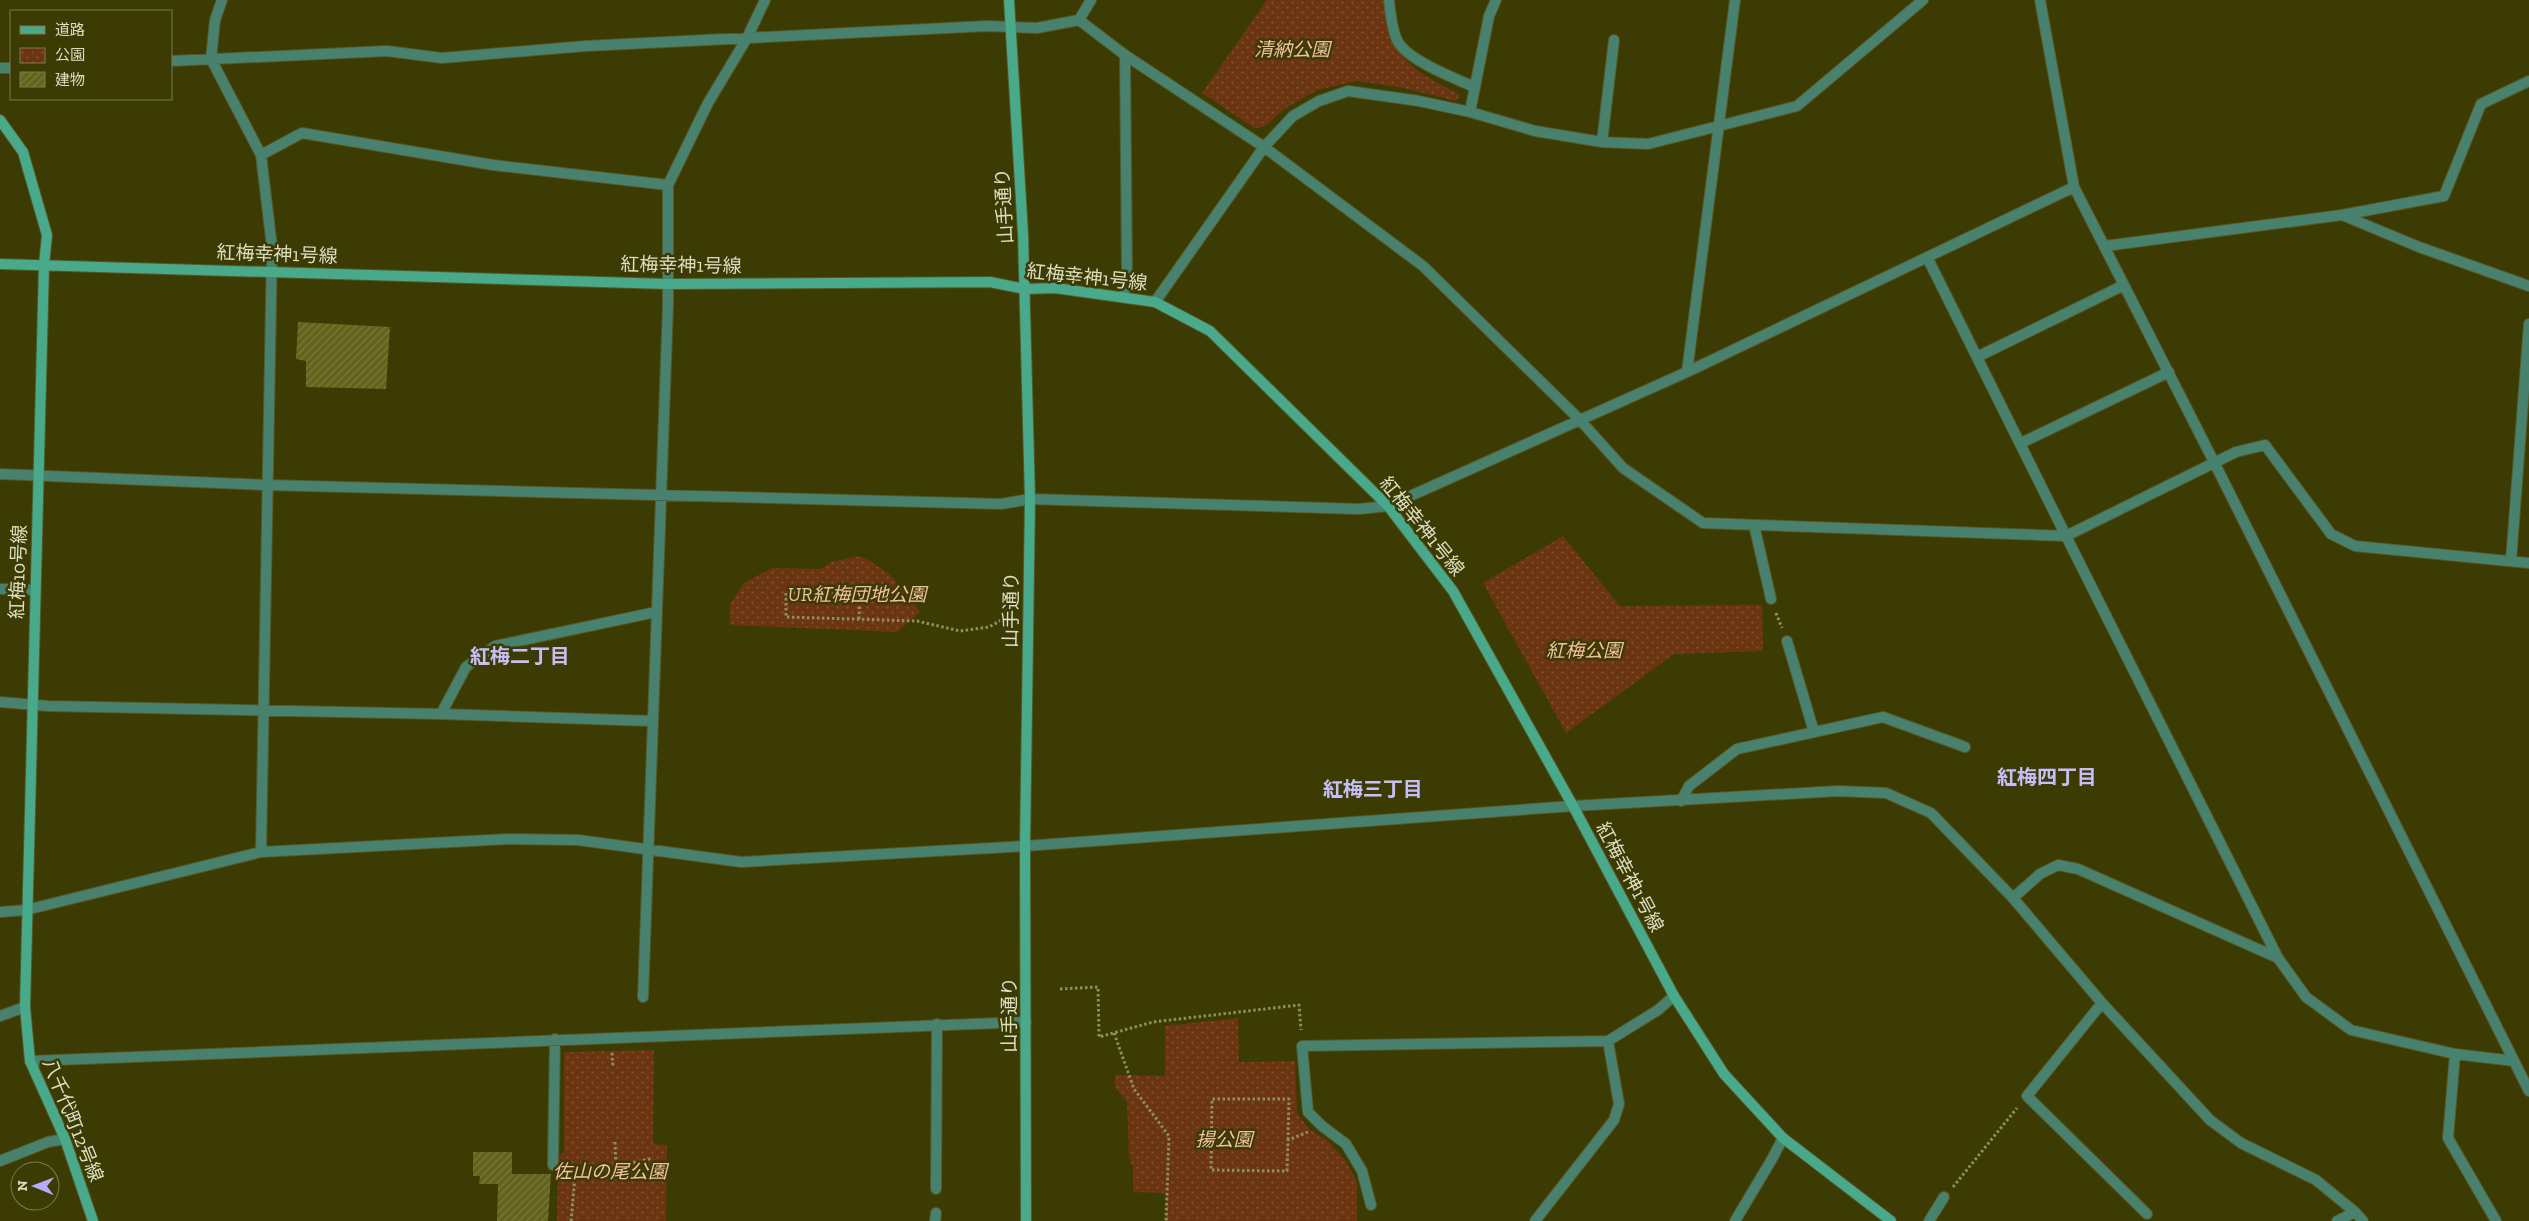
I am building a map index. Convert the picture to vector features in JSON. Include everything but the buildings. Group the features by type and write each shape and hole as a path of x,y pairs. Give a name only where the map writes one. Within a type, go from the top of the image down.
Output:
{"street":[{"path":"222,0 215,20 211,60 260,155 272,247 262,710 261,852"},
{"path":"643,997 668,284 668,186 708,103 747,38 765,0"},
{"name":"山手通り","path":"1009,0 1025,289 1030,499 1025,846 1026,1221"},
{"path":"1079,20 1091,0"},
{"path":"1389,0 1390,13 1400,45 1426,64 1474,88"},
{"path":"1470,112 1489,16 1496,0"},
{"path":"1687,372 1717,127 1736,0"},
{"path":"1155,302 1264,147 1293,116 1319,101 1348,91 1419,101 1470,112 1535,131 1602,142 1648,144 1797,106 1923,0"},
{"path":"2040,0 2074,187 2169,372 2529,1091"},
{"path":"172,61 387,52 442,58 586,46 1011,27 1037,28 1079,20 1125,55 1264,147 1423,266 1580,420 1623,468 1703,523 2066,536 2236,452 2265,445 2331,534 2355,546 2529,563"},
{"path":"1602,142 1614,40"},
{"path":"1124,296 1127,275 1125,55"},
{"path":"2105,246 2342,215 2444,196 2481,104 2529,81"},
{"name":"紅梅10号線","path":"0,120 23,152 47,235 44,265 40,476 31,704 26,910"},
{"path":"260,155 302,133 493,165 668,186"},
{"path":"0,474 267,485 1001,504 1030,499 1359,509 1388,506 1687,372 2074,187"},
{"path":"2342,215 2418,247 2529,286"},
{"path":"1927,257 2278,958 2306,997 2351,1030 2455,1054 2514,1061"},
{"name":"紅梅幸神1号線","path":"0,264 668,284 990,282 1025,289 1055,288 1124,296 1155,302 1210,331 1388,506 1453,591 1573,806 1674,996 1724,1074 1783,1138 1891,1221"},
{"path":"1977,357 2124,285"},
{"path":"2511,561 2529,324"},
{"path":"2021,443 2169,372"},
{"path":"1754,526 1771,599"},
{"path":"0,589 35,590"},
{"path":"441,714 466,667 495,646 656,612"},
{"path":"1787,641 1814,732"},
{"path":"0,702 652,721"},
{"path":"1680,801 1689,786 1737,749 1883,718 1965,747"},
{"path":"0,912 26,910 261,852 509,839 578,840 741,862 1025,846 1573,806 1838,791 1886,793 1931,813 2013,898 2102,1003 2210,1120 2241,1143 2316,1180 2356,1212 2363,1221"},
{"path":"2013,898 2040,874 2058,866 2078,868 2278,958"},
{"name":"八千代町12号線","path":"26,910 25,1007 30,1060 65,1138 93,1221"},
{"path":"1372,1205 1362,1171 1346,1144 1322,1126 1308,1112 1302,1046 1608,1041 1658,1010 1674,996"},
{"path":"2102,1003 2027,1096 2147,1214"},
{"path":"0,1016 25,1007"},
{"path":"30,1060 1026,1022"},
{"path":"936,1189 937,1024"},
{"path":"554,1165 555,1039"},
{"path":"1535,1221 1614,1120 1619,1104 1608,1041"},
{"path":"2455,1054 2448,1138 2496,1221"},
{"path":"0,1161 48,1142 65,1138"},
{"path":"1734,1221 1783,1138"},
{"path":"1929,1221 1944,1197"},
{"path":"2337,1221 2356,1212"}],"path":[{"path":"859,619 860,594 786,592 786,617 917,621 960,631 988,627 1005,618"},
{"path":"1771,599 1787,641"},
{"path":"1060,988 1098,987 1098,1037 1153,1022 1299,1005 1302,1046"},
{"path":"1114,1033 1134,1089 1169,1136 1166,1221"},
{"path":"1944,1197 2027,1096"},
{"path":"1212,1099 1289,1099 1288,1140 1287,1171 1211,1170 1212,1099"},
{"path":"1288,1140 1322,1126"},
{"path":"615,1142 616,1166"},
{"path":"571,1221 575,1176 653,1158"}],"green space":[{"name":"清納公園","path":"1267,0 1383,0 1392,36 1406,60 1427,77 1460,95 1456,101 1404,88 1357,81 1317,90 1283,110 1264,127 1254,128 1202,93"},
{"name":"紅梅公園","path":"1563,536 1620,606 1762,605 1763,651 1674,654 1566,733 1483,583"},
{"name":"UR紅梅団地公園","path":"860,556 880,567 894,579 920,612 897,632 730,625 730,605 744,583 772,568 821,569 832,562"},
{"name":"揚公園","path":"1238,1018 1239,1062 1295,1061 1297,1113 1309,1129 1328,1141 1345,1160 1357,1182 1357,1221 1166,1221 1166,1193 1133,1192 1133,1169 1129,1156 1127,1102 1115,1087 1115,1075 1165,1076 1165,1026"},
{"name":"佐山の尾公園","path":"654,1050 653,1144 667,1145 666,1221 557,1221 558,1157 564,1152 564,1052"}],"district":[{"name":"紅梅二丁目","path":"520,656"},
{"name":"紅梅四丁目","path":"2047,777"},
{"name":"紅梅三丁目","path":"1373,789"}]}
